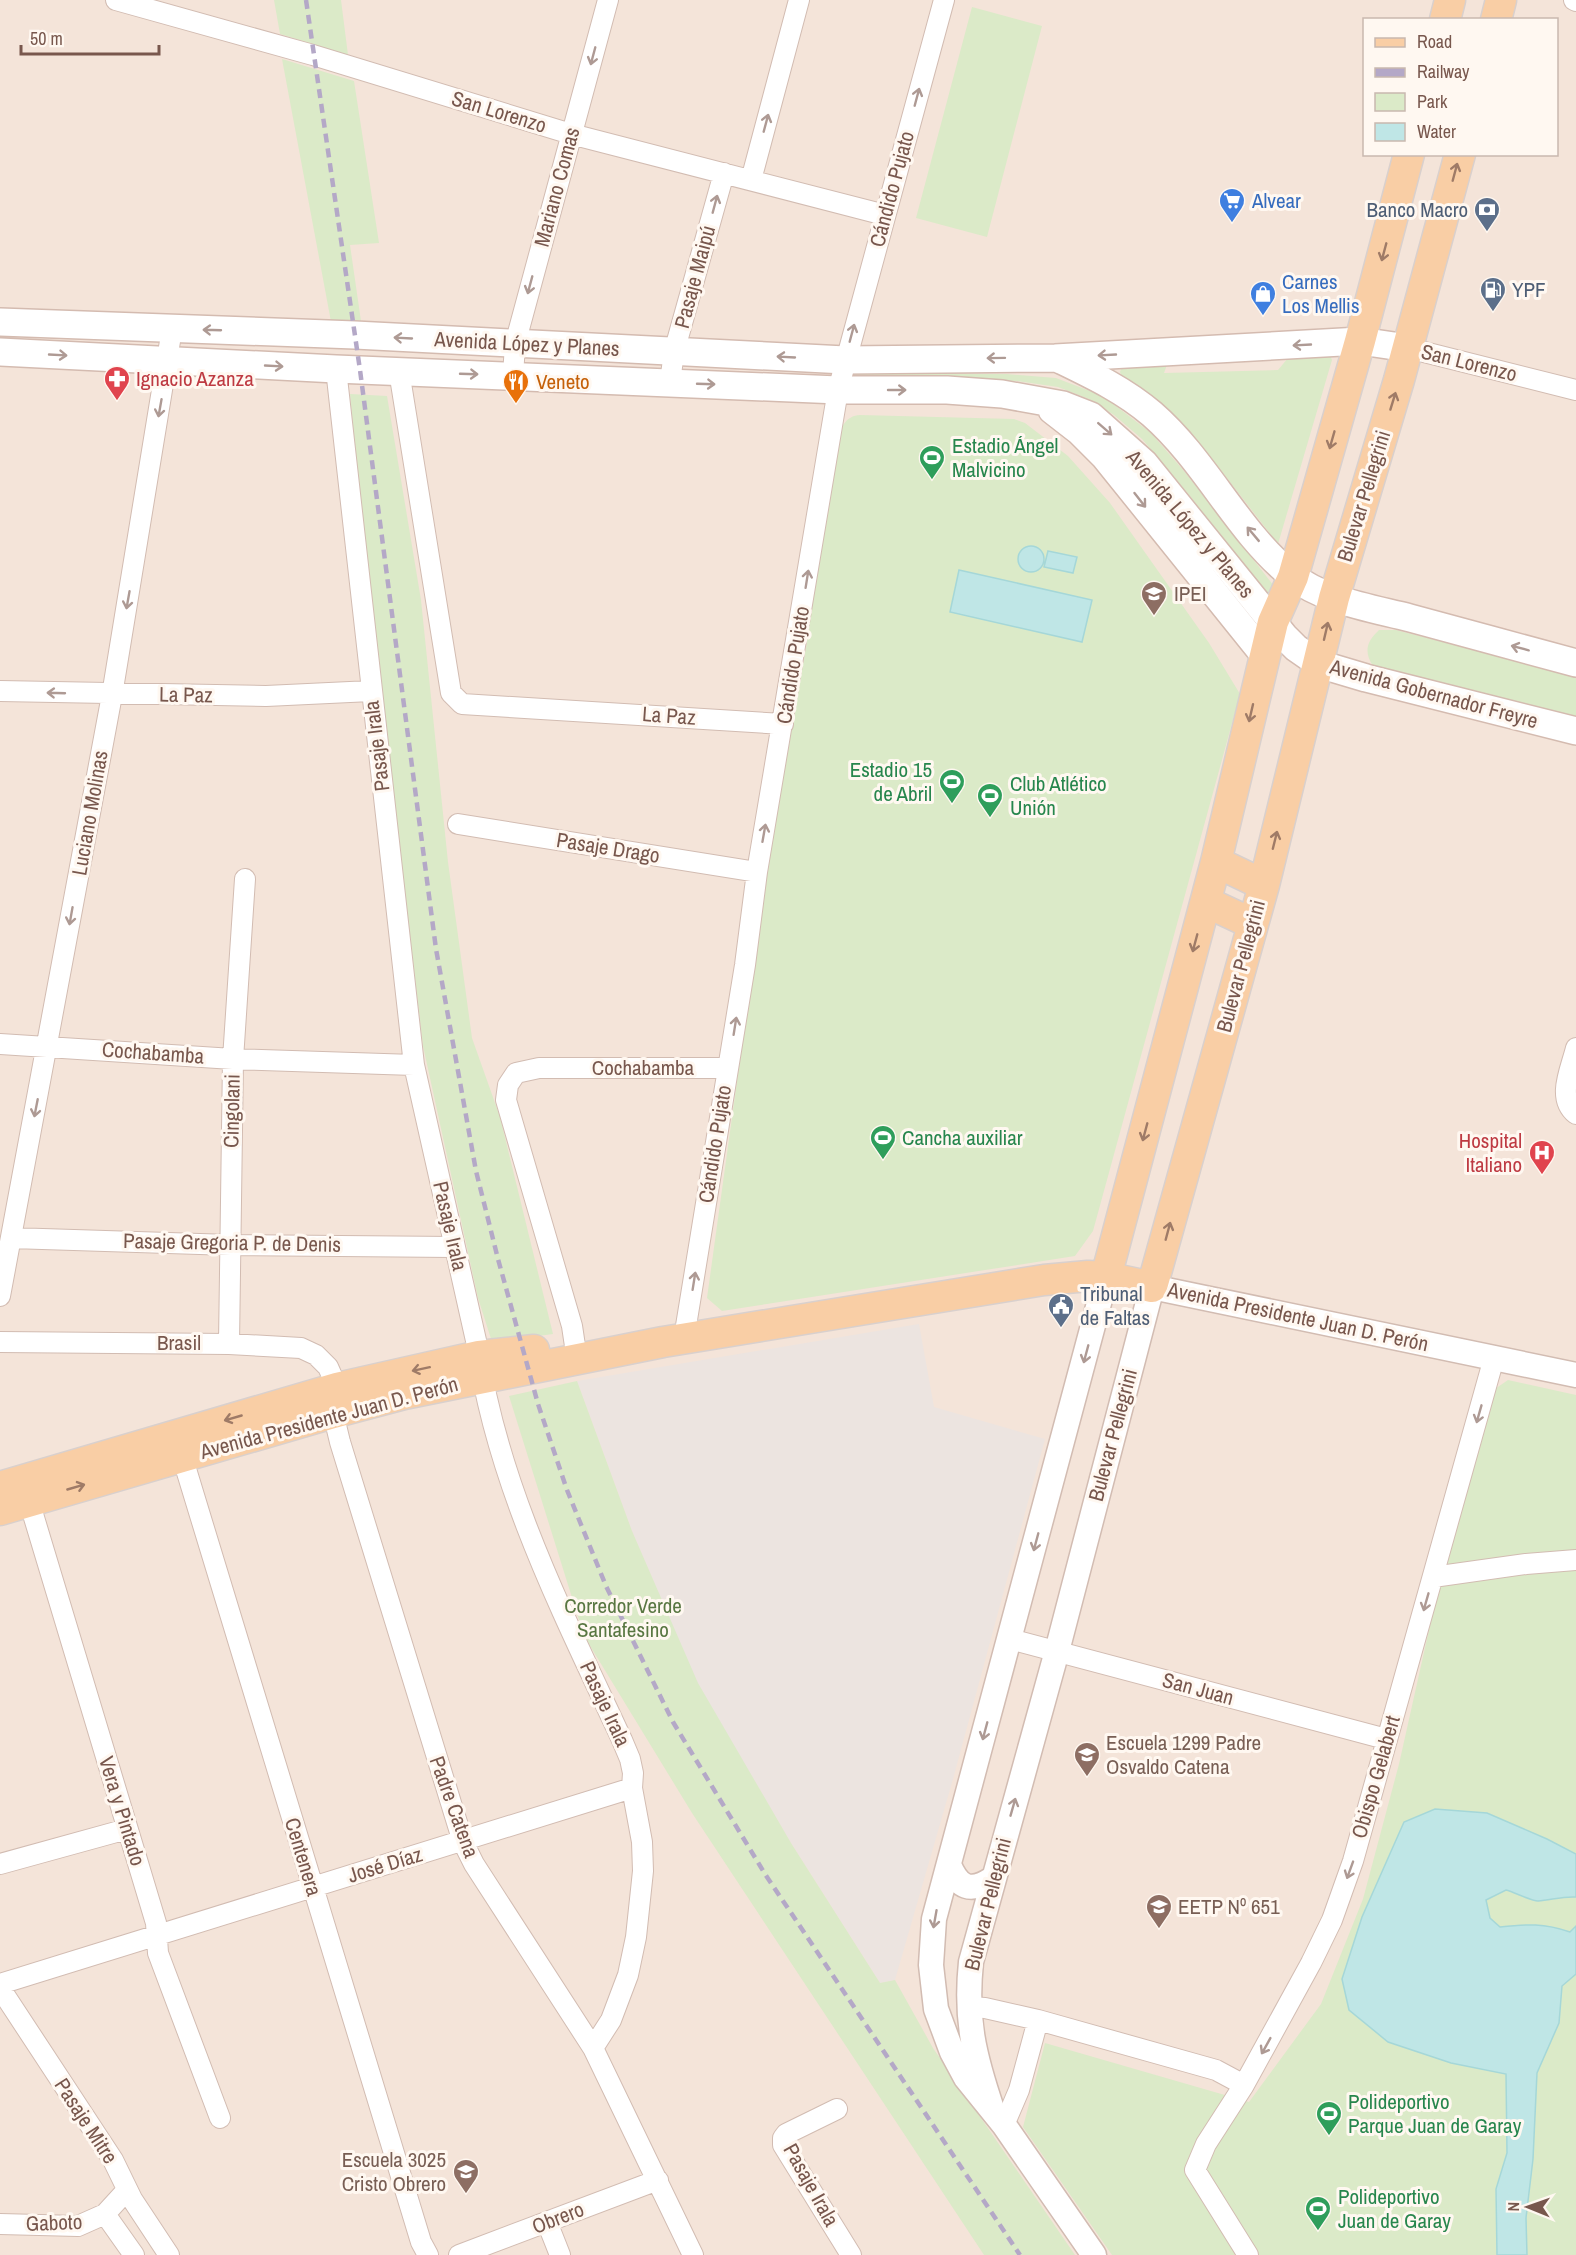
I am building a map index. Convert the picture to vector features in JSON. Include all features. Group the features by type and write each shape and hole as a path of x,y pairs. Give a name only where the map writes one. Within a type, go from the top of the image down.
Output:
{"main road":[{"path":"1446,18 1450,0"},
{"path":"1496,18 1500,0"},
{"name":"Bulevar Pellegrini","path":"1106,1277 1206,902 1273,622 1293,577 1360,341 1408,156"},
{"name":"Bulevar Pellegrini","path":"1152,1287 1264,885 1334,598 1408,348 1459,156"},
{"name":"Avenida López y Planes","path":"0,322 845,360 1055,358 1360,341"},
{"name":"San Lorenzo","path":"1360,341 1408,348"},
{"name":"Avenida López y Planes","path":"0,352 838,390 947,390 1002,394 1063,405 1091,416 1144,463 1273,622"},
{"name":"Avenida López y Planes","path":"1055,358 1103,380 1125,393 1153,415 1184,447 1273,558 1293,577"},
{"name":"Avenida López y Planes","path":"1038,401 1079,431 1105,457 1265,656"},
{"path":"1293,577 1334,598 1576,663"},
{"name":"Avenida Gobernador Freyre","path":"1273,622 1296,648 1318,664 1576,731"},
{"path":"1216,862 1264,885"},
{"path":"1206,902 1253,924"},
{"name":"Avenida Presidente Juan D. Perón","path":"481,1368 529,1368 673,1340 1044,1280 1088,1276 1106,1277 1152,1287"},
{"name":"Avenida Presidente Juan D. Perón","path":"0,1487 335,1400 575,1346 673,1340"},
{"name":"Avenida Presidente Juan D. Perón","path":"0,1510 182,1456 335,1400"}],"street":[{"name":"San Lorenzo","path":"116,0 313,55 571,134 885,215"},
{"name":"Mariano Comas","path":"513,376 515,344 608,0"},
{"path":"751,180 799,0"},
{"name":"Cándido Pujato","path":"673,1340 728,1068 757,872 838,390 944,0"},
{"name":"Pasaje Maipú","path":"670,382 674,352 724,173"},
{"name":"Luciano Molinas","path":"0,1296 112,694 172,329"},
{"name":"San Lorenzo","path":"1408,348 1576,390"},
{"name":"Pasaje Irala","path":"336,369 414,1065 481,1368 515,1494 545,1574 630,1759 633,1773 632,1788 642,1842 643,1871 636,1937 620,2000 611,2020 592,2048"},
{"name":"La Paz","path":"399,371 451,693 462,704 783,723"},
{"name":"La Paz","path":"0,691 266,696 371,691"},
{"name":"Pasaje Drago","path":"458,824 757,872"},
{"name":"Cingolani","path":"229,1344 233,1059 245,879"},
{"name":"Cochabamba","path":"0,1044 48,1045 233,1059 414,1065"},
{"path":"1576,1048 1564,1093 1570,1110 1576,1114"},
{"name":"Cochabamba","path":"575,1346 572,1326 506,1100 508,1085 516,1073 539,1068 728,1068"},
{"name":"Pasaje Gregoria P. de Denis","path":"10,1238 231,1245 454,1247"},
{"name":"Bulevar Pellegrini","path":"998,2117 966,2078 952,2052 936,2009 931,1965 934,1919 1106,1277"},
{"name":"Bulevar Pellegrini","path":"998,2117 974,2054 969,2007 971,1962 1057,1651 1152,1287"},
{"name":"Avenida Presidente Juan D. Perón","path":"1152,1287 1576,1375"},
{"name":"Brasil","path":"0,1342 229,1344 301,1348 316,1355 328,1367 335,1400"},
{"name":"Obispo Gelabert","path":"1248,2255 1195,2170 1206,2144 1244,2085 1332,1920 1353,1861 1494,1358"},
{"name":"Padre Catena","path":"335,1400 343,1453 463,1842 474,1864 592,2048 693,2255"},
{"name":"Centenera","path":"182,1456 421,2242 428,2255"},
{"name":"Vera y Pintado","path":"29,1501 156,1923 158,1953 220,2118"},
{"path":"1433,1577 1526,1563 1576,1560"},
{"name":"San Juan","path":"1010,1639 1386,1739"},
{"name":"José Díaz","path":"0,1983 632,1788"},
{"path":"0,1864 126,1829"},
{"path":"949,1865 954,1877 960,1884 967,1887 983,1885 993,1879"},
{"name":"Pasaje Mitre","path":"0,1988 113,2160 127,2190 170,2255"},
{"path":"969,2007 985,2007 1038,2020 1216,2070 1244,2085"},
{"path":"1038,2020 1019,2090 998,2117 1094,2255"},
{"name":"Pasaje Irala","path":"837,2109 786,2134 783,2138 783,2145 851,2255"},
{"name":"Obrero","path":"459,2255 658,2180"},
{"path":"127,2190 105,2214 134,2255"},
{"name":"Gaboto","path":"0,2224 78,2226 105,2214"},
{"path":"546,2222 560,2255"}],"shaded area":[{"path":"0,0 1576,0 1576,2255 0,2255"},
{"path":"919,1324 934,1407 1045,1439 953,1779 895,1980 880,1983 791,1843 697,1683 632,1531 577,1381"}],"green space":[{"path":"274,0 341,0 348,55 280,34"},
{"path":"972,7 1042,26 987,237 916,218"},
{"path":"282,59 354,81 379,243 350,245 362,328 332,327"},
{"path":"1330,355 1332,360 1278,544 1205,450 1156,401 1122,378 1120,372 1122,366 1168,362 1164,373 1278,370 1288,358"},
{"path":"854,374 1007,374 1056,378 1103,396 1151,433 1184,471 1274,586 1269,601 1190,496 1142,439 1114,415 1089,399 1058,387 1017,381 855,379"},
{"path":"350,394 387,396 421,600 448,862 472,1038 500,1117 553,1334 492,1342 478,1298 423,1046 366,563"},
{"name":"Club Atlético Unión","path":"860,415 1014,419 1025,423 1068,456 1110,503 1209,643 1240,694 1093,1231 1075,1256 722,1311 707,1298 756,944 753,943 806,648 837,437 848,419"},
{"path":"1379,630 1396,630 1576,676 1576,719 1373,666 1368,656 1368,647 1371,639"},
{"path":"1508,1380 1576,1395 1576,2255 1112,2255 1023,2127 1045,2043 1249,2102 1321,2004 1363,1899 1399,1764 1433,1612 1492,1391"},
{"name":"Corredor Verde Santafesino","path":"577,1381 632,1531 698,1683 791,1843 880,1983 895,1980 933,2048 1075,2255 984,2255 692,1813 584,1636 509,1396"}],"water":[{"path":"1031,546 1040,550 1044,559 1040,568 1031,572 1022,568 1018,559 1022,550"},
{"path":"1048,551 1077,557 1073,573 1044,567"},
{"path":"959,570 1092,600 1082,642 950,612"},
{"path":"1435,1809 1487,1813 1576,1854 1576,1897 1538,1901 1506,1890 1486,1900 1490,1918 1500,1927 1535,1925 1570,1932 1576,1926 1576,1974 1562,1986 1559,2023 1537,2073 1533,2159 1526,2218 1527,2255 1497,2255 1496,2189 1507,2153 1506,2074 1451,2063 1388,2042 1349,2010 1342,1979 1362,1917 1404,1822"}],"railway":[{"path":"306,0 360,370 436,949 476,1171 538,1404 567,1490 606,1586 673,1722 765,1874 1020,2255"}],"place":[{"name":"Alvear","path":"1232,224"},
{"name":"Banco Macro","path":"1487,233"},
{"name":"YPF","path":"1493,313"},
{"name":"Carnes Los Mellis","path":"1263,317"},
{"name":"Ignacio Azanza","path":"117,402"},
{"name":"Veneto","path":"516,405"},
{"name":"Estadio Ángel Malvicino","path":"932,481"},
{"name":"IPEI","path":"1154,617"},
{"name":"Estadio 15 de Abril","path":"952,805"},
{"name":"Club Atlético Unión","path":"990,819"},
{"name":"Cancha auxiliar","path":"883,1161"},
{"name":"Hospital Italiano","path":"1542,1176"},
{"name":"Tribunal de Faltas","path":"1061,1329"},
{"name":"Escuela 1299 Padre Osvaldo Catena","path":"1087,1778"},
{"name":"EETP Nº 651","path":"1159,1930"},
{"name":"Polideportivo Parque Juan de Garay","path":"1329,2137"},
{"name":"Escuela 3025 Cristo Obrero","path":"466,2195"},
{"name":"Polideportivo Juan de Garay","path":"1318,2232"}]}
